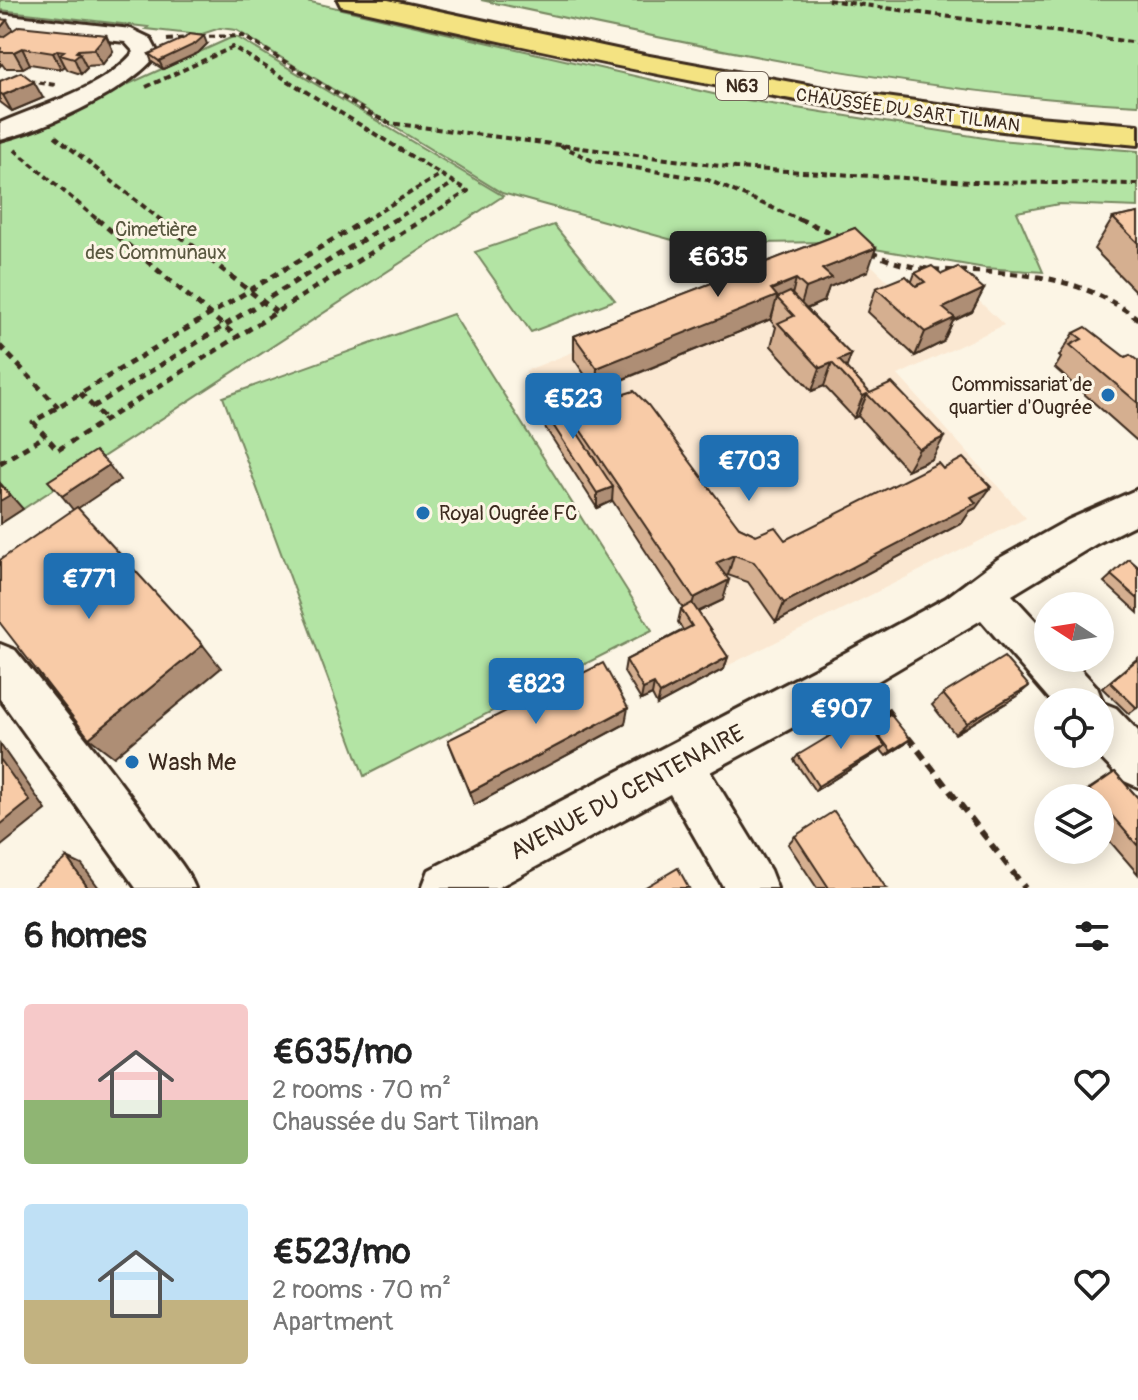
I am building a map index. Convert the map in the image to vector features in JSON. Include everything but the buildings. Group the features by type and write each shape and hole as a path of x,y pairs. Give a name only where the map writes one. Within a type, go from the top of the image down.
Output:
{"highway":[{"name":"CHAUSSÉE DU SART TILMAN","path":"351,0 730,84 839,103 962,120 1138,135"},
{"name":"CHAUSSÉE DU SART TILMAN","path":"418,0 845,89 961,104 1138,118"}],"street":[{"path":"0,21 125,35 142,43 146,53 138,65 6,140"},
{"name":"AVENUE DU CENTENAIRE","path":"447,888 856,670 961,611 983,592 1059,545 1134,513"},
{"path":"983,592 1069,688"},
{"path":"0,664 107,804 156,874 170,888"},
{"path":"1114,739 1138,764"},
{"path":"680,766 752,888"}],"path":[{"path":"828,0 1138,43"},
{"path":"142,43 234,34 243,36 370,114 390,123 736,168 972,182 1138,184"},
{"path":"233,47 455,182 468,191 58,450 33,422 441,174"},
{"path":"16,80 95,89"},
{"path":"49,131 276,312"},
{"path":"6,140 237,337"},
{"path":"555,143 593,161 708,180 816,228 851,240"},
{"path":"93,407 455,182"},
{"path":"860,246 879,257 919,270 1022,272 1080,284 1122,305 1138,319"},
{"path":"0,346 58,407"},
{"path":"80,393 106,420"},
{"path":"0,463 45,436"},
{"path":"856,670 1025,888"}],"shaded area":[{"path":"848,243 905,297 953,276 1004,325 898,375 1026,518 725,667 525,371"}],"green space":[{"path":"0,0 302,0 722,96 997,140 1138,151 1138,207 1059,204 1017,212 1043,272 985,268 834,242 687,244 502,193 236,30 220,28 199,35 146,29 148,27 0,10"},
{"path":"481,0 1138,0 1138,105 972,90 808,66"},
{"name":"Cimetière des Communaux","path":"235,36 503,196 0,524 0,142"},
{"path":"554,225 615,300 531,332 475,252"},
{"name":"Royal Ougrée FC","path":"453,314 652,630 364,776 223,397"}],"place":[{"name":"Commissariat de quartier d'Ougrée","path":"1108,395"},
{"name":"Royal Ougrée FC","path":"423,513"},
{"name":"Wash Me","path":"132,762"}]}
